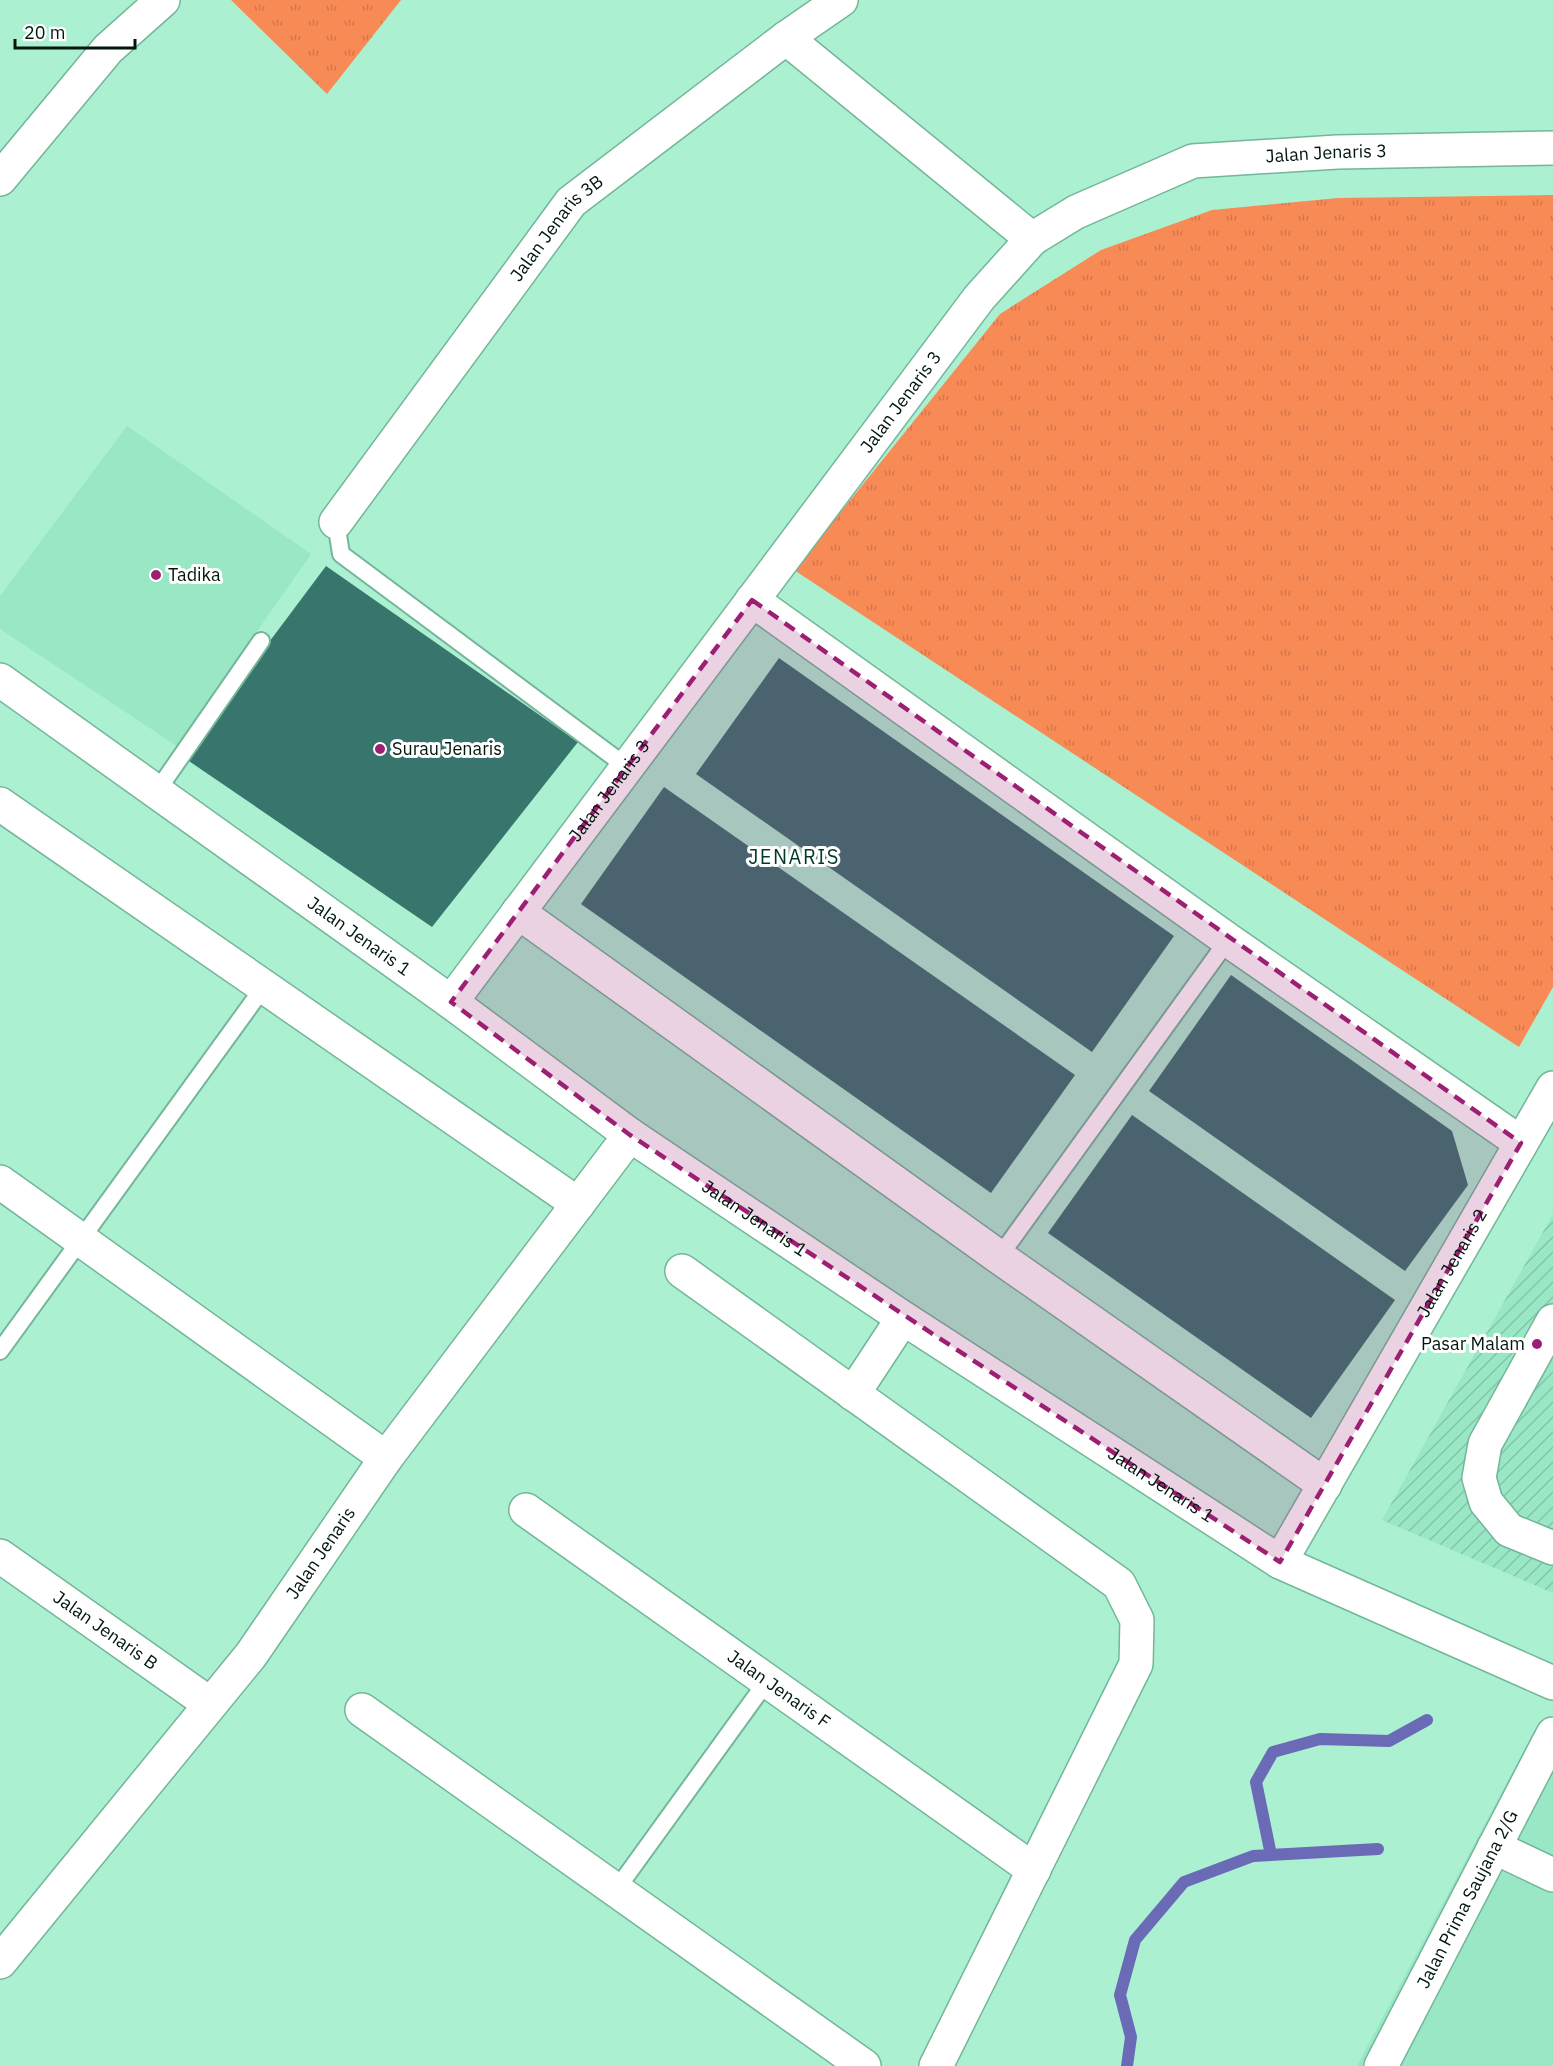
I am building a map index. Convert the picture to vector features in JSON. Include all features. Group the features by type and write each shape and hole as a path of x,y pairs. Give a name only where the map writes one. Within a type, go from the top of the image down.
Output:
{"street":[{"path":"0,179 108,50 163,0"},
{"name":"Jalan Jenaris 3B","path":"336,522 571,202 786,38 841,0"},
{"path":"786,38 1032,239"},
{"name":"Jalan Jenaris 3","path":"451,1002 979,298 1032,239 1076,212 1193,161 1337,152 1553,148"},
{"path":"752,600 1228,940 1521,1143"},
{"name":"Jalan Jenaris 1","path":"0,680 451,1002 630,1135 903,1318 1280,1562 1553,1683"},
{"path":"0,804 578,1204"},
{"path":"519,912 999,1257 1325,1485"},
{"name":"Jalan Jenaris 2","path":"1280,1562 1553,1088"},
{"name":"Jalan Jenaris","path":"4,1952 251,1655 386,1458 630,1135"},
{"path":"0,1182 386,1458"},
{"path":"682,1271 1119,1584 1137,1620 1136,1664 936,2066"},
{"path":"853,1394 903,1318"},
{"path":"1553,1322 1485,1444 1479,1478 1486,1502 1509,1530 1553,1548"},
{"name":"Jalan Jenaris F","path":"526,1510 1034,1870"},
{"name":"Jalan Jenaris B","path":"0,1556 210,1704"},
{"path":"362,1710 864,2066"},
{"name":"Jalan Prima Saujana 2/G","path":"1381,2066 1553,1734"},
{"path":"1494,1847 1553,1875"}],"lane":[{"path":"336,522 341,554 627,767"},
{"path":"157,791 261,641"},
{"path":"999,1257 1228,940"},
{"path":"0,1351 263,988"},
{"path":"616,1890 767,1681"}],"highlighted area":[{"path":"752,600 1521,1143 1280,1562 630,1135 451,1002"}],"shaded area":[{"name":"Tadika","path":"127,426 311,554 177,746 0,629 0,596"},
{"path":"1553,1214 1553,1593 1382,1520"},
{"path":"1534,1731 1553,1739 1553,2066 1357,2066"}],"green space":[{"path":"231,0 401,0 327,94"},
{"path":"1553,195 1553,987 1519,1047 794,570 1000,314 1101,250 1212,210 1338,198"}],"building":[{"name":"Surau Jenaris","path":"326,566 578,742 432,927 183,757"},
{"path":"779,658 1174,936 1092,1052 696,774"},
{"path":"664,787 1075,1075 991,1193 581,904"},
{"path":"1231,975 1452,1131 1468,1185 1405,1271 1149,1091"},
{"path":"1132,1115 1395,1300 1311,1418 1048,1233"}],"waterway":[{"path":"1271,1855 1256,1782 1273,1752 1320,1739 1389,1741 1427,1720"},
{"path":"1127,2066 1131,2037 1120,1995 1135,1940 1184,1882 1253,1856 1378,1849"}],"place":[{"name":"Tadika","path":"156,575"},
{"name":"Surau Jenaris","path":"380,749"},
{"name":"Pasar Malam","path":"1537,1344"}],"district":[{"name":"JENARIS","path":"794,857"}]}
